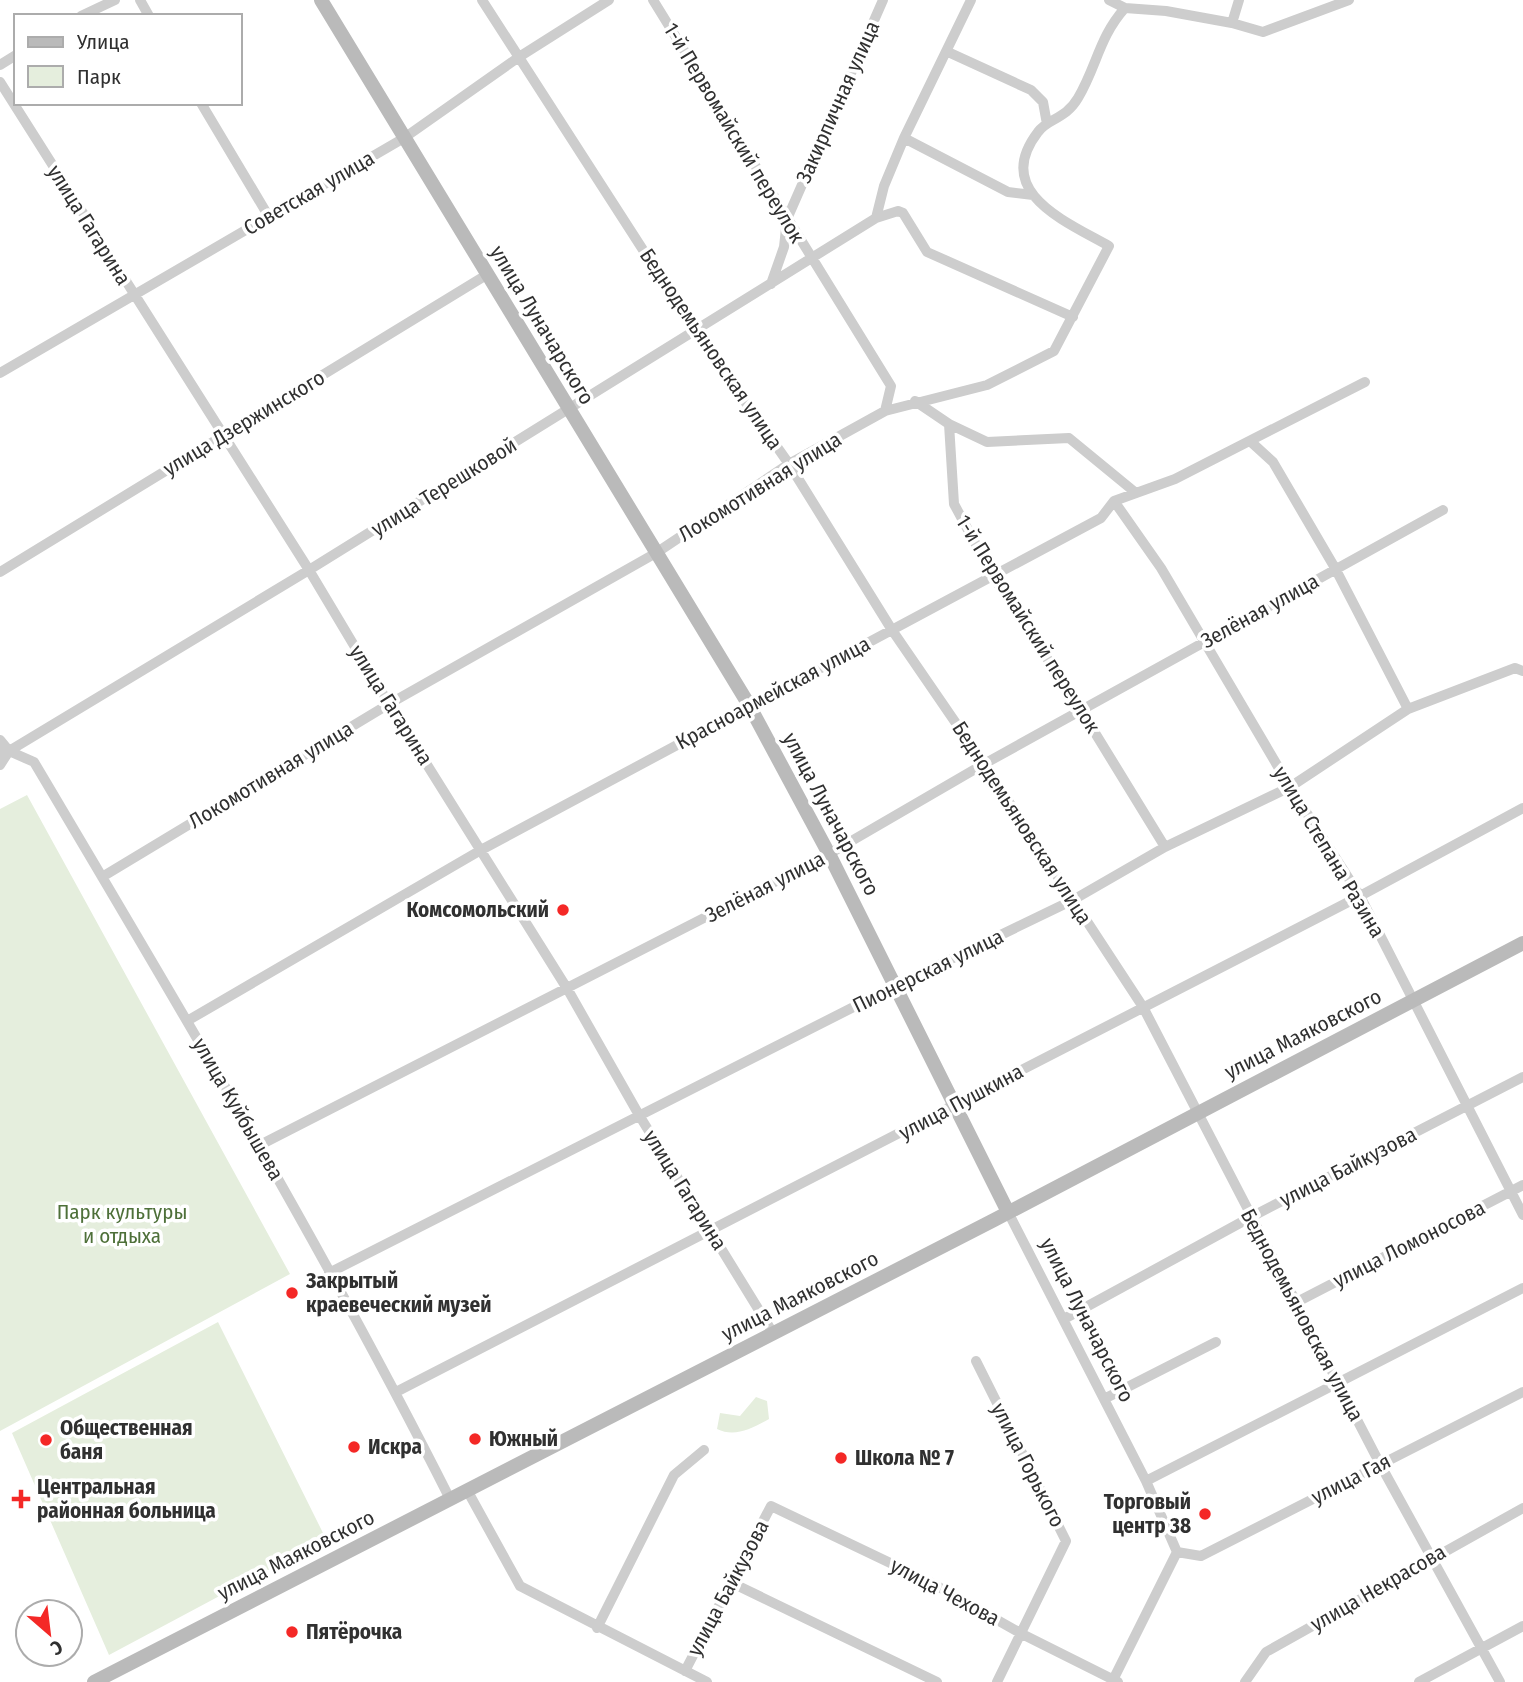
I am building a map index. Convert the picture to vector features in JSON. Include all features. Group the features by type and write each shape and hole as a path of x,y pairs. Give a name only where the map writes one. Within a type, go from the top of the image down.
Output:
{"main road":[{"name":"улица Луначарского","path":"321,0 750,705 829,854 1008,1212"},
{"name":"улица Маяковского","path":"94,1682 773,1334 1523,943"}],"street":[{"path":"85,14 115,0"},
{"name":"Беднодемьяновская улица","path":"482,0 694,329 789,464 892,629 1143,1007 1380,1464 1500,1682"},
{"name":"Советская улица","path":"1,369 404,138 519,57 609,0"},
{"name":"1-й Первомайский переулок","path":"653,0 891,386 885,411"},
{"name":"Закирпичная улица","path":"771,284 785,247 787,219 883,0"},
{"path":"876,218 884,186 904,138 971,0"},
{"path":"1109,0 1125,8 1166,11 1232,23 1263,32 1349,0"},
{"path":"1232,23 1239,0"},
{"path":"1033,195 1024,183 1021,167 1039,131 1046,124 1057,121 1077,101 1091,74 1109,26 1125,8"},
{"path":"948,52 1031,90 1043,102 1046,124"},
{"name":"улица Гагарина","path":"0,82 14,104"},
{"name":"улица Гагарина","path":"14,105 309,570 389,704 568,989 639,1115 773,1334"},
{"path":"202,105 269,217"},
{"path":"904,138 1008,192 1033,195"},
{"name":"Локомотивная улица","path":"102,877 389,704 656,553 789,464 885,411 915,401 987,385 1054,351 1109,246 1059,218 1033,195"},
{"path":"876,218 898,211 903,213 927,252 1073,317"},
{"name":"улица Терешковой","path":"0,765 5,752 309,570 876,218"},
{"name":"улица Дзержинского","path":"0,572 488,274"},
{"name":"Красноармейская улица","path":"187,1021 481,850 1101,518 1114,501 1175,479 1365,382"},
{"path":"915,401 949,424 987,442 1069,438 1136,493"},
{"name":"1-й Первомайский переулок","path":"949,424 954,504 993,576 1081,710 1165,848"},
{"path":"1250,441 1273,461 1335,568 1408,709"},
{"name":"улица Степана Разина","path":"1114,501 1161,568 1290,787 1360,897 1523,1214"},
{"name":"Зелёная улица","path":"260,1145 829,854 984,764 1443,510"},
{"name":"Пионерская улица","path":"329,1273 895,986 1073,900 1165,848 1290,787 1408,709 1515,668 1523,671"},
{"name":"улица Куйбышева","path":"0,740 5,752 34,762 260,1145 396,1392 450,1499"},
{"name":"улица Пушкина","path":"396,1392 1360,897 1523,808"},
{"name":"улица Байкузова","path":"1064,1319 1251,1217 1523,1077"},
{"name":"улица Ломоносова","path":"1295,1303 1523,1185"},
{"name":"улица Луначарского","path":"1008,1212 1146,1481 1177,1552"},
{"path":"1146,1481 1523,1288"},
{"path":"1104,1399 1216,1342"},
{"name":"улица Горького","path":"976,1361 1066,1541 997,1682"},
{"name":"улица Гая","path":"1177,1552 1201,1556 1523,1392"},
{"path":"597,1628 674,1475 704,1450"},
{"path":"467,1490 520,1586 597,1628 707,1682"},
{"name":"улица Байкузова","path":"685,1671 771,1506"},
{"name":"улица Чехова","path":"771,1506 930,1582 1022,1634 1114,1681"},
{"name":"улица Некрасова","path":"1245,1682 1266,1652 1523,1508"},
{"path":"1114,1681 1177,1552"},
{"path":"730,1582 937,1682"},
{"path":"1419,1682 1523,1626"}],"green space":[{"name":"Парк культуры и отдыха","path":"27,795 290,1274 0,1431 0,809"},
{"path":"218,1322 326,1539 109,1655 12,1433"},
{"path":"756,1397 767,1401 769,1419 737,1432 717,1429 720,1413 740,1416"}],"place":[{"name":"Комсомольский","path":"563,910"},
{"name":"Закрытый краевеческий музей","path":"292,1293"},
{"name":"Южный","path":"475,1439"},
{"name":"Общественная баня","path":"46,1440"},
{"name":"Искра","path":"354,1447"},
{"name":"Школа № 7","path":"841,1458"},
{"name":"Центральная районная больница","path":"21,1499"},
{"name":"Торговый центр 38","path":"1205,1514"},
{"name":"Пятёрочка","path":"292,1632"}]}
